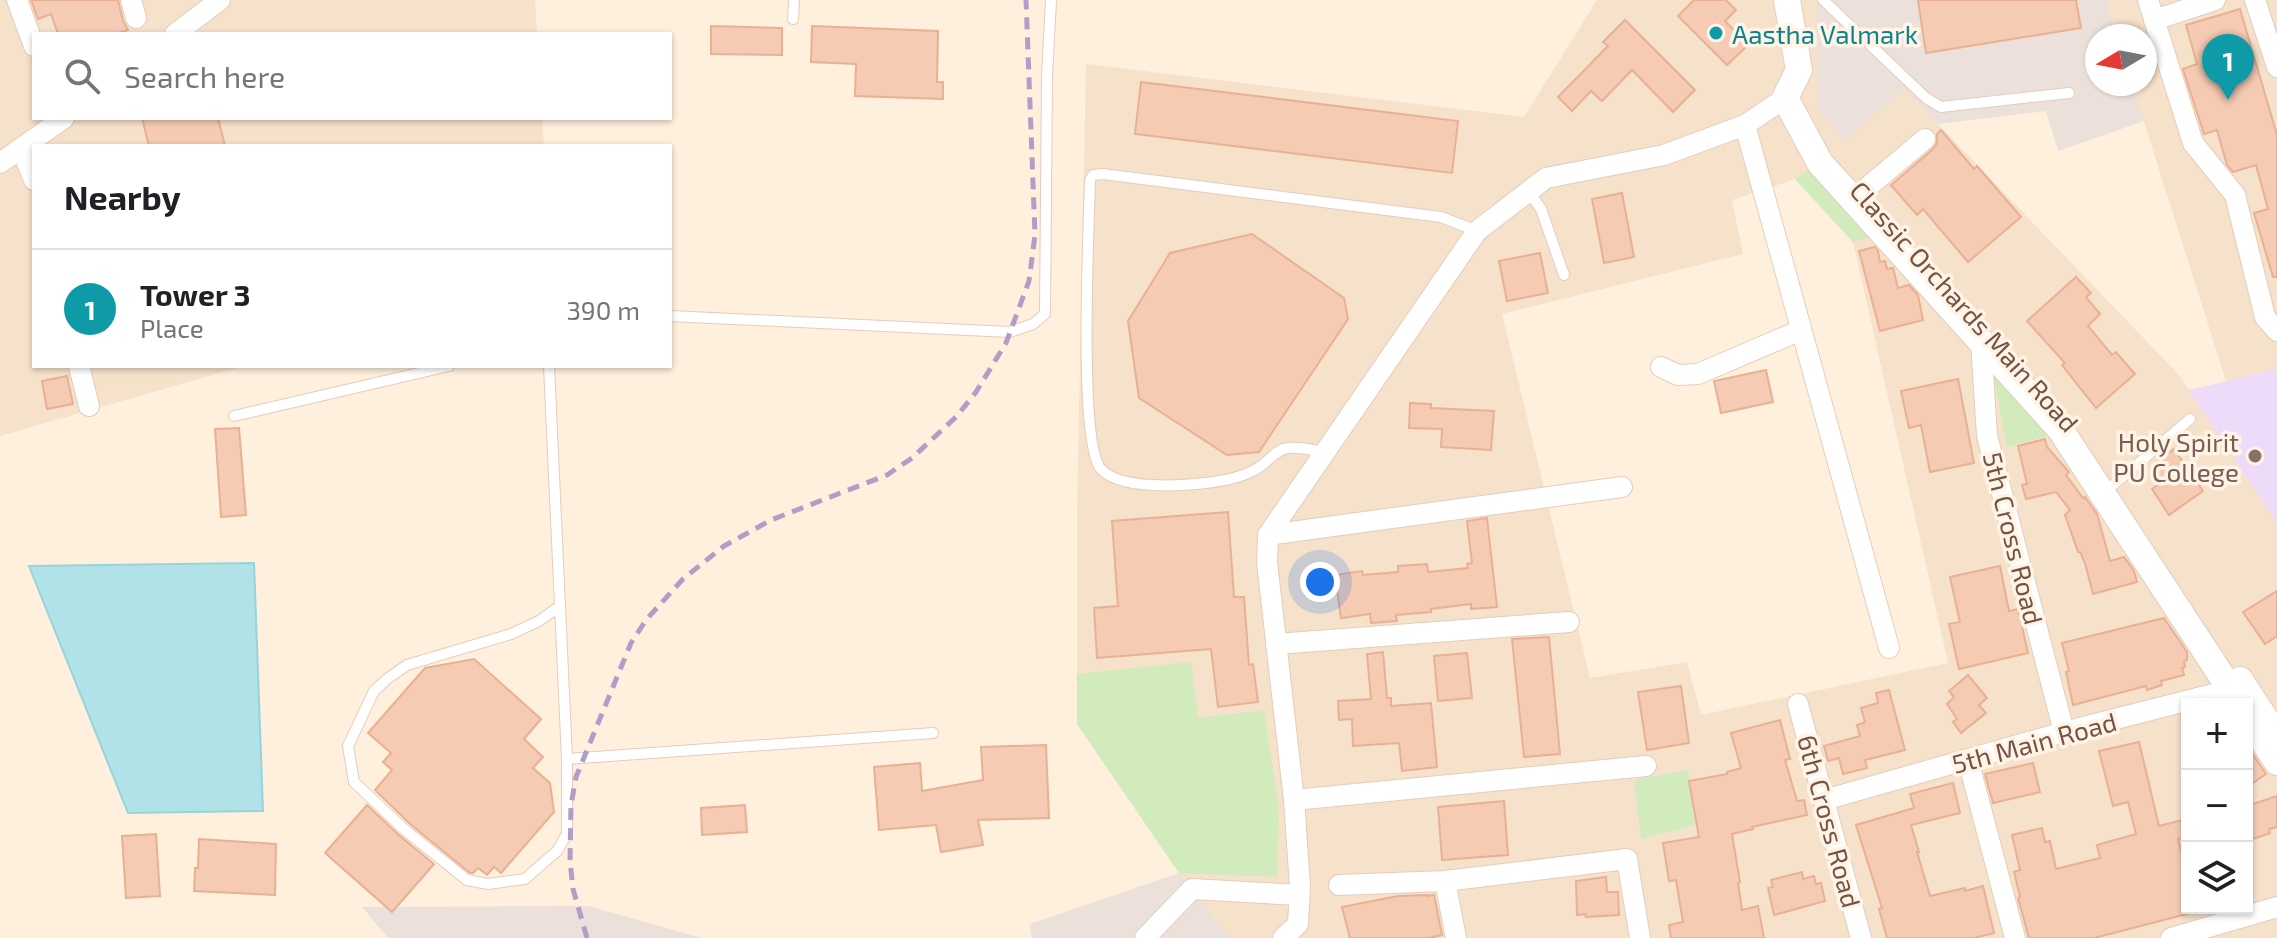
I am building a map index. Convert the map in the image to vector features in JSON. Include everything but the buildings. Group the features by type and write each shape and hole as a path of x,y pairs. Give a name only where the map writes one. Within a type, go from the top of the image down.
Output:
{"street":[{"path":"17,0 32,41"},
{"path":"178,32 220,0"},
{"path":"1283,938 1298,924 1299,895 1294,800 1267,562 1268,535 1477,231 1546,178 1664,155 1745,125 1785,98 1799,70 1787,0"},
{"path":"2215,0 2151,10 2193,143 2235,195 2265,317 2277,331"},
{"path":"2255,0 2277,67"},
{"name":"Classic Orchards Main Road","path":"1785,98 1820,163 2060,429 2239,693 2277,737"},
{"path":"0,163 61,120"},
{"name":"Classic Orchards Main Road","path":"1800,123 2071,421 2239,693"},
{"path":"1745,125 1889,648"},
{"path":"1863,191 1925,139"},
{"path":"21,148 32,175"},
{"path":"1661,367 1678,375 1698,374 1801,330"},
{"name":"5th Cross Road","path":"1981,341 1987,436 2064,732"},
{"path":"80,368 89,406"},
{"path":"1268,535 1622,487"},
{"path":"1276,644 1569,622"},
{"name":"5th Main Road","path":"1824,800 2064,732 2239,693"},
{"name":"6th Cross Road","path":"1798,704 1861,938"},
{"path":"2253,724 2277,762"},
{"path":"1968,760 2015,938"},
{"path":"1294,800 1646,766"},
{"path":"1339,885 1445,881 1627,859 1640,938"},
{"path":"1445,881 1456,938"},
{"path":"1145,938 1192,889 1299,895"},
{"path":"2171,938 2277,907"}],"lane":[{"path":"793,19 794,0"},
{"path":"672,316 1010,332 1033,324 1045,314 1047,76 1051,0"},
{"path":"1823,0 1926,98 1941,107 2069,93"},
{"path":"1325,452 1289,447 1244,475 1174,487 1117,480 1100,469 1088,420 1090,180 1093,175 1441,217 1477,231"},
{"path":"1529,192 1541,209 1564,275"},
{"path":"234,416 440,368"},
{"path":"549,368 560,606 567,759 567,834 557,851 525,879 488,884 467,880 405,830 354,782 348,746 374,691 407,665 511,634 539,621 560,606"},
{"path":"2113,485 2190,419"},
{"path":"567,759 933,733"}],"shaded area":[{"path":"0,0 535,0 537,32 32,32 32,120 542,120 544,144 32,144 32,368 237,368 0,436"},
{"path":"1597,0 1819,0 2179,375 2277,523 2277,938 1230,938 1179,873 1077,724 1077,509 1086,64 1524,117","holes":["1795,179 1853,242 1948,663 1701,715 1687,662 1590,678 1502,314 1743,254 1732,200"]},
{"path":"1817,0 2106,0 2113,24 2085,24 2085,96 2136,96 2144,121 2058,151 2046,111 1938,124 1904,89 1844,141 1817,106"},
{"path":"2106,0 2277,0 2277,369 2226,381 2136,96 2157,96 2157,24 2113,24"},
{"name":"Holy Spirit PU College","path":"2277,369 2277,523 2189,390"},
{"path":"1179,873 1230,938 1032,938 1030,924"},
{"path":"588,906 702,938 388,938 362,907"}],"green space":[{"path":"1815,165 1874,236 1853,242 1795,179"},
{"path":"1992,367 2052,435 2007,447"},
{"path":"1191,662 1198,718 1264,710 1279,810 1277,877 1179,873 1077,724 1077,674"},
{"path":"1688,770 1695,825 1641,839 1634,780"}],"water":[{"path":"254,563 263,811 128,813 29,566"}],"railway":[{"path":"587,938 573,889 570,861 571,805 576,777 631,643 646,620 683,579 724,546 771,520 887,475 912,458 957,416 1006,343 1029,281 1035,235 1026,0"}],"place":[{"name":"Aastha Valmark","path":"1716,33"},
{"name":"Tower 3","path":"2228,100"},
{"name":"Holy Spirit PU College","path":"2255,456"}]}
